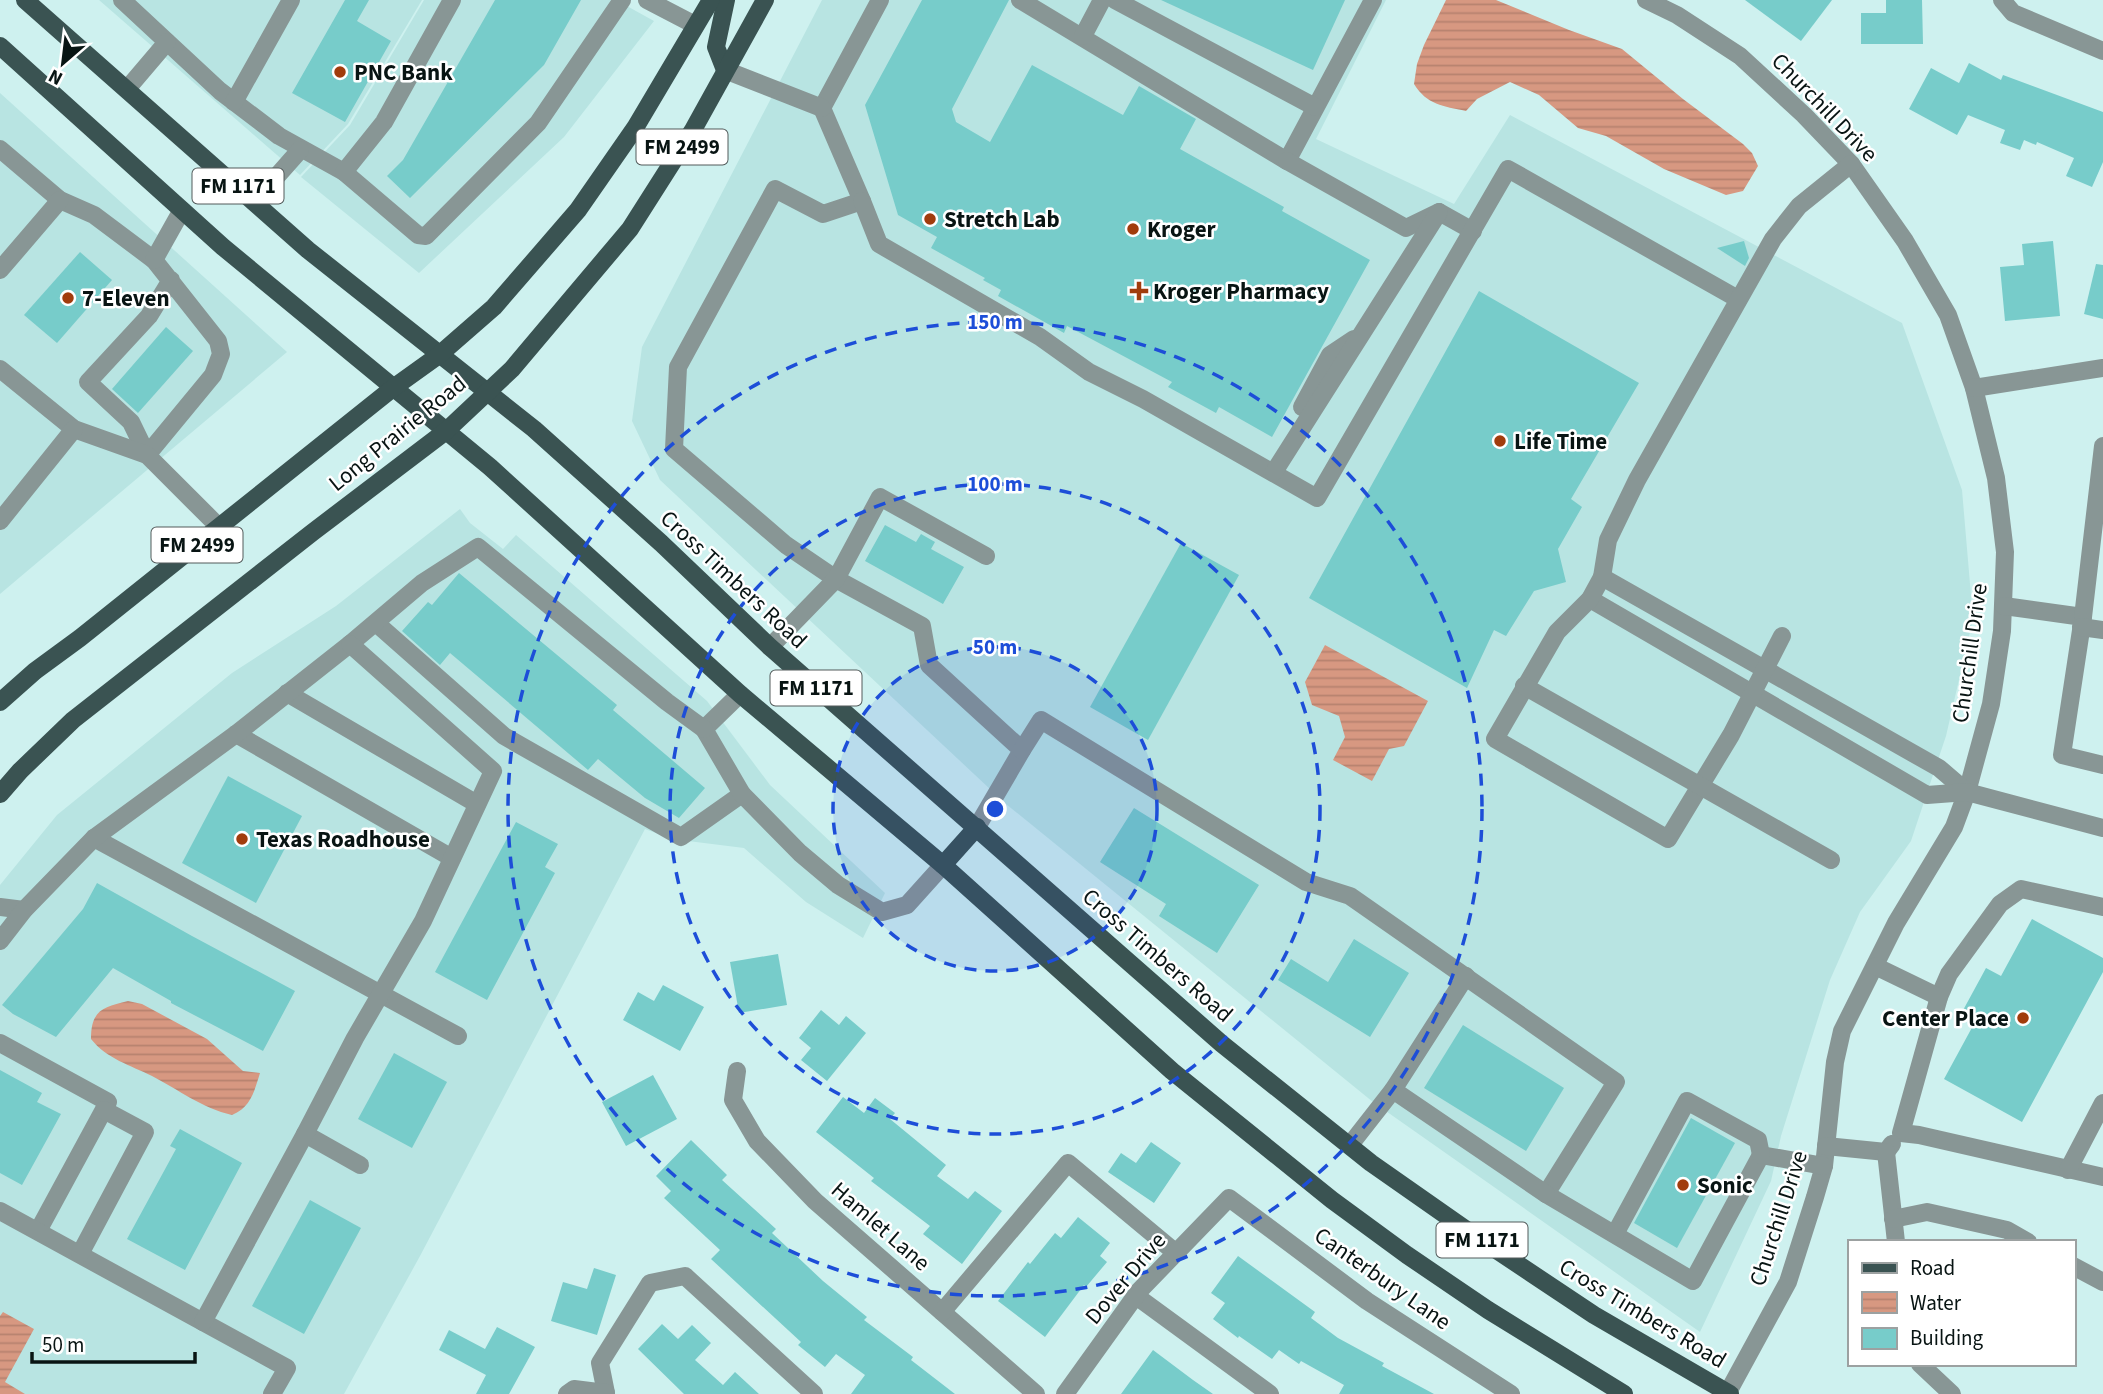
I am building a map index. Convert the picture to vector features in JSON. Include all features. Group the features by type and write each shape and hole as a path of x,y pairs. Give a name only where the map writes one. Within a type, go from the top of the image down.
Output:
{"main road":[{"name":"Cross Timbers Road","path":"26,0 308,250 534,429 661,543 769,647 1222,1044 1371,1163 1594,1315 1728,1394"},
{"name":"Long Prairie Road","path":"0,702 35,671 393,388 439,355 494,307 578,210 635,128 711,0"},
{"path":"725,69 716,47 726,0"},
{"name":"Long Prairie Road","path":"0,794 73,720 446,431 487,393 551,326 630,229 693,130 765,0"},
{"name":"FM 1171","path":"0,46 233,255 491,467 740,694 943,864 1172,1071 1332,1200 1407,1255 1488,1310 1624,1394"},
{"path":"943,864 976,827"}],"street":[{"path":"122,0 234,102 300,150 344,172 418,235 426,236 538,123 622,0"},
{"path":"234,102 291,0"},
{"path":"344,172 384,122 452,0"},
{"path":"647,0 695,25"},
{"path":"822,108 880,0"},
{"path":"1020,0 1406,228 1438,212"},
{"path":"1083,36 1102,0"},
{"path":"1115,0 1315,107"},
{"path":"1287,160 1373,0"},
{"name":"Churchill Drive","path":"1646,0 1680,7 1740,56 1804,114 1851,164 1905,242 1948,315 1974,388 1996,478 2005,552 2004,606 1991,704 1967,792 1954,827 1896,923 1842,1031 1835,1062 1824,1166 1788,1282 1728,1394"},
{"path":"2002,0 2013,13 2103,51"},
{"path":"127,89 167,42"},
{"path":"725,69 822,108 878,244 1040,337 1089,372 1274,471 1317,498 1508,169 1738,299"},
{"path":"0,149 60,200 94,215 154,260 218,341 221,354 213,375 148,455"},
{"path":"254,202 300,150"},
{"path":"1782,636 1754,694 1668,839 1495,739 1557,632 1590,599 1602,577 1608,540 1637,480 1773,239 1799,206 1851,164"},
{"path":"862,201 823,214 775,189 678,367 674,449 786,545 836,579 922,626 929,665 1022,750"},
{"path":"0,270 60,200"},
{"path":"154,260 182,210"},
{"path":"1438,212 1473,231"},
{"path":"1274,471 1438,212"},
{"path":"171,280 149,316 89,382 131,422 148,455 219,527"},
{"path":"0,369 74,429 148,455"},
{"path":"1974,388 2103,369"},
{"path":"0,521 74,429"},
{"path":"2103,446 2082,622 2062,755 2103,765"},
{"path":"769,647 836,579 880,498 986,556"},
{"path":"0,942 24,910 94,838 236,734 422,583 478,547 667,702 705,729 742,794 800,853 838,886 882,912 907,905 943,864"},
{"path":"1602,577 1939,768 1967,792"},
{"path":"1590,599 1927,794 1967,792 2103,828"},
{"path":"2004,606 2103,629"},
{"path":"376,623 504,736 681,837 742,794"},
{"path":"203,1322 355,1038 423,921 493,771 350,644"},
{"path":"1524,687 1831,860"},
{"path":"287,693 477,804"},
{"path":"705,729 740,694"},
{"path":"976,827 1041,720 1306,883 1350,896 1616,1082 1546,1194"},
{"path":"236,734 452,858"},
{"path":"94,838 458,1036"},
{"path":"1896,1240 1885,1152 1901,1133 1939,997 1949,974 2000,904 2021,889 2103,907"},
{"path":"0,907 24,910"},
{"path":"1875,966 1939,997"},
{"path":"1350,1145 1393,1090 1465,976"},
{"path":"0,1043 108,1102 38,1231"},
{"name":"Hamlet Lane","path":"737,1071 733,1100 757,1142 815,1201 1036,1394"},
{"path":"1393,1090 1546,1194 1693,1281 1761,1154 1758,1140 1687,1101 1615,1234"},
{"path":"2068,1170 2103,1103"},
{"path":"80,1254 145,1132 104,1110"},
{"path":"1901,1133 2103,1177"},
{"path":"306,1134 360,1165"},
{"path":"1826,1146 1885,1152"},
{"path":"1761,1154 1824,1166"},
{"path":"942,1312 1068,1163 1177,1253"},
{"name":"Dover Drive","path":"1065,1394 1136,1296 1229,1198"},
{"name":"Canterbury Lane","path":"1229,1198 1367,1301 1511,1394"},
{"path":"0,1210 286,1367 272,1394"},
{"path":"1893,1219 1927,1212 2007,1230 2024,1240"},
{"path":"2075,1267 2103,1282"},
{"path":"568,1394 574,1389 606,1394 600,1363 650,1283 685,1276 814,1394"},
{"path":"1136,1296 1270,1394"},
{"path":"1922,1366 1952,1394"}],"shaded area":[{"path":"99,0 422,0 348,124 300,175"},
{"path":"424,0 616,0 654,21 564,137 419,273 301,177 350,125"},
{"path":"822,0 1386,0 1316,139 1454,204 1510,115 1902,323 1962,490 1973,619 1946,736 1911,841 1860,912 1830,980 1781,1136 1771,1181 1700,1332 1373,1102 1006,804 660,480 632,421 642,347"},
{"path":"0,93 287,352 0,594"},
{"path":"460,509 470,523 503,549 516,535 707,701 770,785 885,893 863,938 806,902 744,848 672,839 645,829 420,1256 344,1394 0,1394 0,885 57,815 232,673 336,606"}],"water":[{"path":"1446,0 1496,0 1622,49 1743,144 1752,153 1758,166 1743,191 1726,195 1664,169 1606,136 1578,128 1539,95 1510,82 1477,99 1466,111 1430,100 1414,84 1417,64"},
{"path":"1325,645 1428,701 1404,746 1389,749 1372,781 1333,760 1345,737 1339,716 1312,705 1305,682"},
{"path":"128,1001 142,1004 207,1039 243,1071 260,1073 254,1093 244,1108 232,1115 211,1108 119,1061 97,1046 91,1039 96,1016 105,1008"},
{"path":"3,1312 34,1329 5,1382 25,1394 0,1394 0,1316"}],"building":[{"path":"345,0 369,0 357,21 391,41 345,122 292,93"},
{"path":"495,0 581,0 544,65 410,198 387,176 403,160"},
{"path":"922,0 1009,0 952,109 956,122 990,142 1032,65 1123,115 1139,86 1196,119 1180,149 1284,207 1282,211 1370,260 1272,437 1219,407 1216,413 1168,387 1172,382 1067,326 1064,333 998,296 1001,290 983,280 985,278 931,248 937,237 898,215 865,105"},
{"path":"1161,0 1345,0 1313,70"},
{"path":"1745,0 1832,0 1801,41"},
{"path":"1886,0 1922,0 1923,44 1861,44 1861,13 1886,13"},
{"path":"1969,63 2001,80 2003,75 2103,112 2103,162 2092,187 2066,176 2074,158 2037,142 2036,145 2024,140 2020,150 2000,143 2005,130 1968,115 1957,135 1909,109 1931,68 1959,83"},
{"path":"1744,241 1749,258 1745,266 1717,248"},
{"path":"2053,241 2060,316 2005,321 2000,267 2024,265 2022,244"},
{"name":"7-Eleven","path":"80,252 112,280 57,343 24,315"},
{"path":"2096,264 2103,265 2103,319 2084,314"},
{"name":"Life Time","path":"1479,291 1639,383 1571,499 1582,507 1558,549 1566,582 1534,591 1506,636 1494,630 1467,688 1309,598"},
{"name":"7-Eleven","path":"166,327 193,351 138,413 112,389"},
{"path":"885,525 916,542 921,534 935,542 931,549 964,567 943,604 865,561"},
{"path":"1181,543 1239,575 1148,740 1090,707"},
{"path":"459,573 617,705 613,710 705,788 679,818 645,798 598,759 588,770 450,653 440,665 402,631 428,602 432,605"},
{"name":"Texas Roadhouse","path":"228,776 302,816 256,903 182,863"},
{"path":"1134,808 1259,885 1217,953 1159,916 1166,904 1100,862"},
{"path":"516,822 558,844 545,867 555,873 487,1000 435,972"},
{"path":"97,883 295,991 263,1051 171,1003 113,968 56,1037 13,1014 2,1005 83,909"},
{"name":"Center Place","path":"2032,919 2103,958 2103,972 2022,1122 1944,1079 1975,1022 1961,1014 1986,968 2001,976"},
{"path":"1354,939 1409,973 1370,1037 1278,980 1291,959 1328,982"},
{"path":"778,954 787,1005 739,1013 730,962"},
{"path":"663,985 704,1007 680,1051 623,1020 638,992 654,1001"},
{"path":"821,1010 839,1025 846,1016 866,1033 827,1081 801,1060 811,1048 799,1038"},
{"path":"1463,1025 1564,1088 1526,1151 1424,1088"},
{"path":"394,1053 447,1082 412,1148 358,1119"},
{"path":"0,1070 42,1093 37,1102 61,1114 22,1185 0,1173"},
{"path":"653,1075 677,1119 626,1146 602,1102"},
{"path":"843,1097 864,1113 875,1098 895,1113 890,1119 946,1165 937,1176 968,1199 975,1191 1002,1211 962,1264 923,1234 930,1226 871,1181 874,1178 816,1132"},
{"name":"Sonic","path":"1691,1118 1735,1143 1677,1248 1634,1223"},
{"path":"180,1129 242,1163 185,1270 127,1239 176,1149 170,1146"},
{"path":"691,1140 727,1175 722,1180 776,1229 772,1233 823,1281 867,1317 864,1320 913,1357 911,1360 955,1394 851,1394 865,1375 836,1354 825,1367 798,1345 801,1342 711,1259 720,1250 664,1198 671,1191 656,1176"},
{"path":"1151,1142 1181,1163 1154,1203 1108,1172 1121,1153 1136,1163"},
{"path":"310,1200 361,1228 304,1334 252,1306"},
{"path":"1078,1217 1110,1243 1100,1256 1107,1262 1086,1287 1084,1285 1045,1337 998,1301 1055,1233 1061,1238"},
{"path":"1238,1256 1315,1312 1311,1318 1338,1338 1434,1394 1339,1394 1344,1385 1301,1361 1299,1364 1279,1350 1272,1359 1239,1336 1238,1338 1213,1319 1225,1303 1211,1293"},
{"path":"594,1268 616,1275 597,1335 551,1321 563,1282 587,1289"},
{"path":"662,1324 678,1339 692,1325 711,1343 695,1360 723,1385 735,1372 759,1394 684,1394 638,1349"},
{"path":"497,1327 535,1347 509,1394 476,1394 486,1375 439,1350 449,1330 485,1349"},
{"path":"1153,1350 1193,1380 1213,1394 1121,1394"}],"place":[{"name":"PNC Bank","path":"340,72"},
{"name":"Stretch Lab","path":"930,219"},
{"name":"Kroger","path":"1133,229"},
{"name":"Kroger Pharmacy","path":"1139,291"},
{"name":"7-Eleven","path":"68,298"},
{"name":"Life Time","path":"1500,441"},
{"name":"Texas Roadhouse","path":"242,839"},
{"name":"Center Place","path":"2023,1018"},
{"name":"Sonic","path":"1683,1185"}]}
